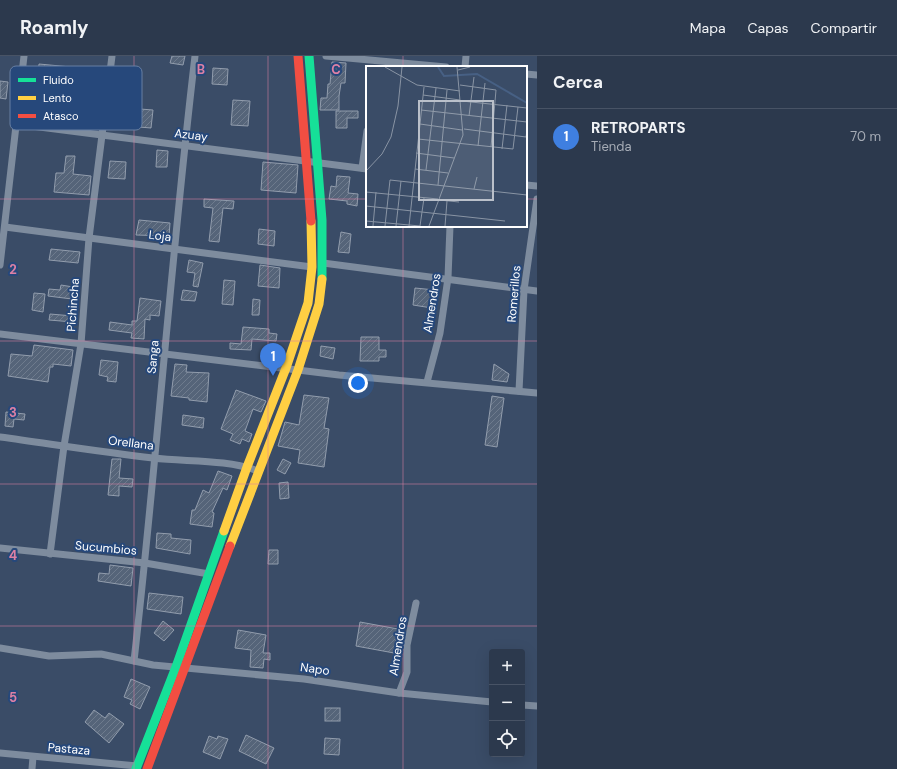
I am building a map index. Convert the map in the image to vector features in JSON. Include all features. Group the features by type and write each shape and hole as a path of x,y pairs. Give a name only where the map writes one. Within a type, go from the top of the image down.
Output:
{"main road":[{"path":"147,769 181,667 209,574 247,467 286,368 308,303 312,267 311,221 298,56"},
{"path":"136,768 181,667 298,370 319,304 323,263 322,220 309,56"}],"street":[{"path":"23,66 24,56"},
{"name":"Pichincha","path":"111,66 112,56"},
{"name":"Sanga","path":"134,661 145,563 184,146 195,56"},
{"path":"326,56 434,66"},
{"path":"465,66 466,56"},
{"path":"527,74 537,75"},
{"path":"0,265 15,130"},
{"name":"Azuay","path":"63,130 364,169"},
{"name":"Pichincha","path":"50,554 64,446 81,344 89,238 103,130"},
{"path":"364,169 366,144"},
{"path":"527,185 537,186"},
{"name":"Romerillos","path":"519,391 524,290 537,199"},
{"name":"Loja","path":"5,227 312,267"},
{"name":"Almendros","path":"427,382 440,333 448,278 450,227"},
{"path":"323,263 448,278 537,291"},
{"path":"0,334 298,370 537,394"},
{"name":"Orellana","path":"0,437 155,458 201,460 247,467 258,471"},
{"name":"Sucumbios","path":"0,548 145,563 209,574"},
{"name":"Almendros","path":"399,693 407,672 407,645 416,603"},
{"name":"Napo","path":"0,648 49,656 101,654 134,661 181,667 304,679 399,693 489,702"},
{"path":"525,704 537,706"},
{"name":"Pastaza","path":"0,753 136,768"},
{"path":"32,769 33,757"}],"building":[{"path":"172,56 185,56 183,65 170,63"},
{"path":"332,62 346,63 345,83 341,83 339,96 339,110 320,110 321,98 327,98"},
{"path":"39,64 60,66 39,66"},
{"path":"213,68 228,69 227,85 212,84"},
{"path":"0,81 8,82 6,99 0,98"},
{"path":"233,100 250,101 248,126 231,125"},
{"path":"142,109 153,110 151,128 142,127"},
{"path":"336,111 358,111 358,118 347,118 347,128 336,128"},
{"path":"157,150 168,151 167,167 156,167"},
{"path":"66,156 75,156 73,174 91,176 89,195 54,192 56,173 64,173"},
{"path":"110,161 126,162 125,179 108,178"},
{"path":"263,162 298,165 296,193 261,190"},
{"path":"337,176 350,177 348,193 358,194 357,206 347,204 347,201 329,199 331,186 336,187"},
{"path":"204,199 234,201 233,209 223,208 219,242 209,241 213,208 204,207"},
{"path":"139,220 170,223 169,236 136,235"},
{"path":"259,229 275,231 274,246 258,244"},
{"path":"341,232 351,234 349,253 338,252"},
{"path":"51,249 80,252 78,263 49,260"},
{"path":"189,260 203,263 198,287 193,286 195,273 187,272"},
{"path":"260,265 280,268 279,288 258,286"},
{"path":"224,280 235,281 233,305 222,304"},
{"path":"61,285 73,287 72,299 48,296 49,289 60,290"},
{"path":"415,288 435,290 432,308 413,305"},
{"path":"183,290 197,292 195,301 181,300"},
{"path":"34,293 45,294 43,312 32,310"},
{"path":"140,298 161,301 159,316 150,315 150,320 145,319 144,339 131,338 132,333 109,330 110,322 132,325 132,321 137,321"},
{"path":"253,299 260,300 259,315 252,315"},
{"path":"50,314 73,316 73,322 49,320"},
{"path":"243,327 269,329 269,333 277,334 276,341 252,339 251,350 230,349 230,343 241,344"},
{"path":"361,337 379,337 379,350 386,350 386,357 379,357 379,361 360,361"},
{"path":"34,345 73,350 71,366 53,364 53,367 50,367 48,382 8,376 11,354 32,356"},
{"path":"321,346 335,348 333,359 320,356"},
{"path":"101,360 118,362 116,382 107,381 108,377 99,375"},
{"path":"175,364 187,365 186,372 209,373 207,402 171,396"},
{"path":"494,364 509,374 507,382 492,380"},
{"path":"236,390 266,401 261,412 253,409 245,431 252,434 249,442 242,439 240,444 230,440 233,434 221,429"},
{"path":"304,395 329,398 324,428 329,429 324,467 298,463 300,450 278,446 285,422 299,425"},
{"path":"492,396 504,398 497,447 485,445"},
{"path":"6,412 25,414 24,420 14,419 13,427 5,426"},
{"path":"183,415 204,418 203,428 182,425"},
{"path":"112,459 121,459 119,478 133,479 132,487 119,486 119,496 108,495"},
{"path":"283,459 291,463 285,474 277,470"},
{"path":"218,471 232,476 227,490 223,488 212,512 214,513 212,527 190,524 192,510 195,510 203,490 209,493"},
{"path":"288,482 289,498 280,499 279,483"},
{"path":"157,533 171,534 171,538 191,540 190,554 156,548"},
{"path":"269,550 278,550 278,564 268,564"},
{"path":"110,565 133,568 131,586 98,581 99,573 109,574"},
{"path":"149,593 183,597 181,614 147,609"},
{"path":"163,621 174,630 164,641 154,633"},
{"path":"360,622 398,629 394,653 356,646"},
{"path":"238,630 266,635 263,653 270,653 270,660 264,659 263,668 250,667 251,650 235,648"},
{"path":"131,679 150,687 140,709 130,704 132,700 124,697"},
{"path":"325,708 340,708 340,721 325,721"},
{"path":"94,710 105,718 109,713 124,724 109,743 85,722"},
{"path":"246,735 274,748 266,764 239,751"},
{"path":"209,736 217,739 218,736 228,739 220,759 203,752"},
{"path":"325,738 340,739 339,755 324,754"}],"traffic: fast":[{"path":"309,56 322,220 322,279"},
{"path":"136,769 176,667 224,531"}],"traffic: slow":[{"path":"224,531 247,467 286,368 308,303 312,267 311,221"},
{"path":"230,546 298,370 319,304 322,279"}],"traffic: jam":[{"path":"298,56 311,221"},
{"path":"147,769 230,546"}],"place":[{"name":"RETROPARTS","path":"273,376"}]}
